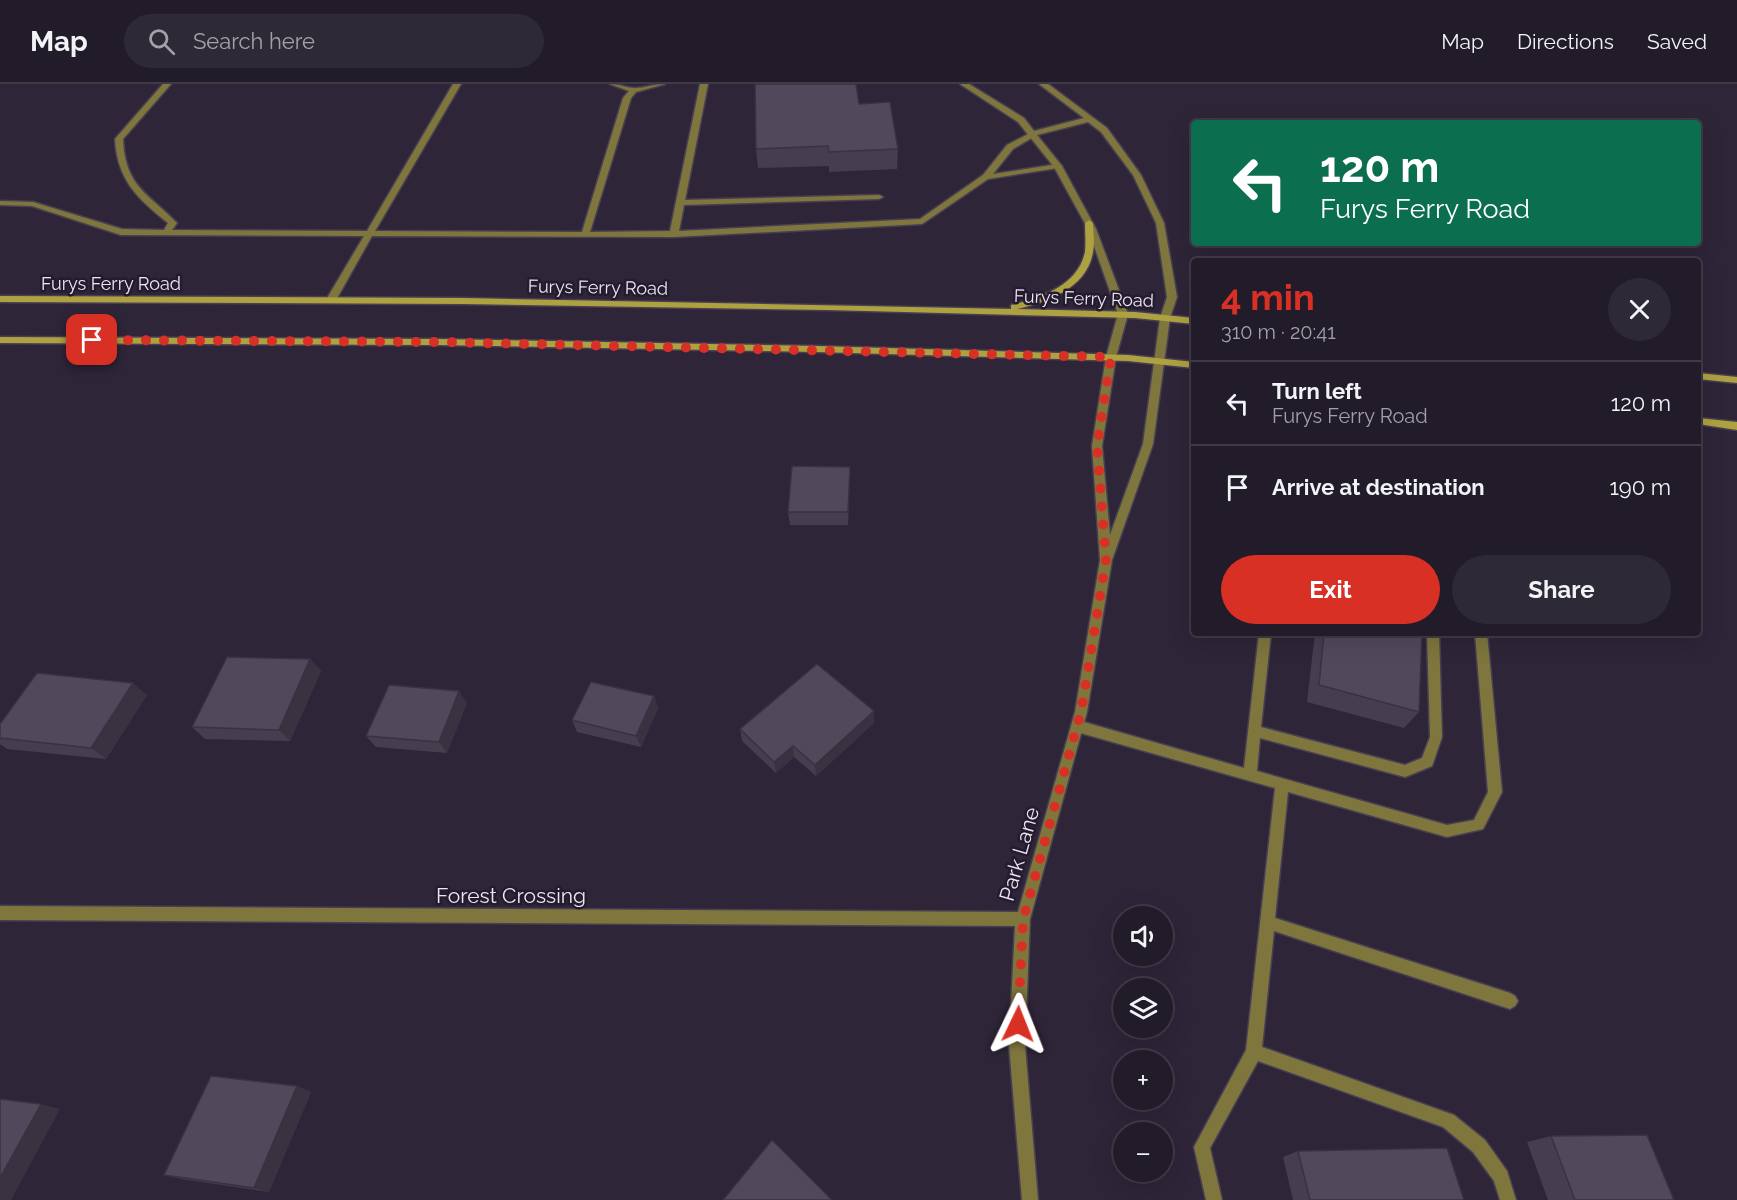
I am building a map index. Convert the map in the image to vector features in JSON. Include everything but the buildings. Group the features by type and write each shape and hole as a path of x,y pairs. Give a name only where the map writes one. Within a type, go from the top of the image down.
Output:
{"main road":[{"path":"996,311 1035,303 1072,283 1088,256 1089,223"},
{"name":"Furys Ferry Road","path":"0,299 474,301 1123,314 1191,321"},
{"path":"0,340 437,342 1111,357 1191,365"},
{"path":"1701,376 1737,380"},
{"path":"1701,422 1737,426"}],"street":[{"path":"166,233 173,223 132,188 119,150 119,140 167,84"},
{"path":"331,300 457,84"},
{"path":"614,84 634,90 661,84"},
{"path":"674,234 704,84"},
{"path":"964,84 1021,120 1058,166 1089,223 1123,314"},
{"name":"Park Lane","path":"1030,1200 1017,1045 1023,920 1081,712 1106,560 1148,444 1165,318 1172,297 1160,223 1137,176 1104,130 1043,84"},
{"path":"585,235 627,98 634,90"},
{"path":"0,203 33,204 121,232 166,233 674,234 922,221 986,177 1010,147 1032,134 1090,119"},
{"path":"986,177 1058,166"},
{"path":"680,203 879,197"},
{"name":"Park Lane","path":"1106,560 1097,446 1111,357 1123,314"},
{"path":"1250,776 1265,636"},
{"path":"1255,731 1405,771 1427,762 1436,736 1433,636"},
{"path":"1077,726 1447,831 1478,825 1495,792 1481,636"},
{"path":"1214,1200 1202,1147 1254,1052 1282,785"},
{"name":"Forest Crossing","path":"0,913 1023,920"},
{"path":"1267,922 1510,1001"},
{"path":"1254,1052 1448,1121 1479,1146 1501,1177 1508,1200"}],"route":[{"path":"92,340 437,342 1111,357 1097,446 1106,560 1081,712 1023,920 1018,1024"}]}
